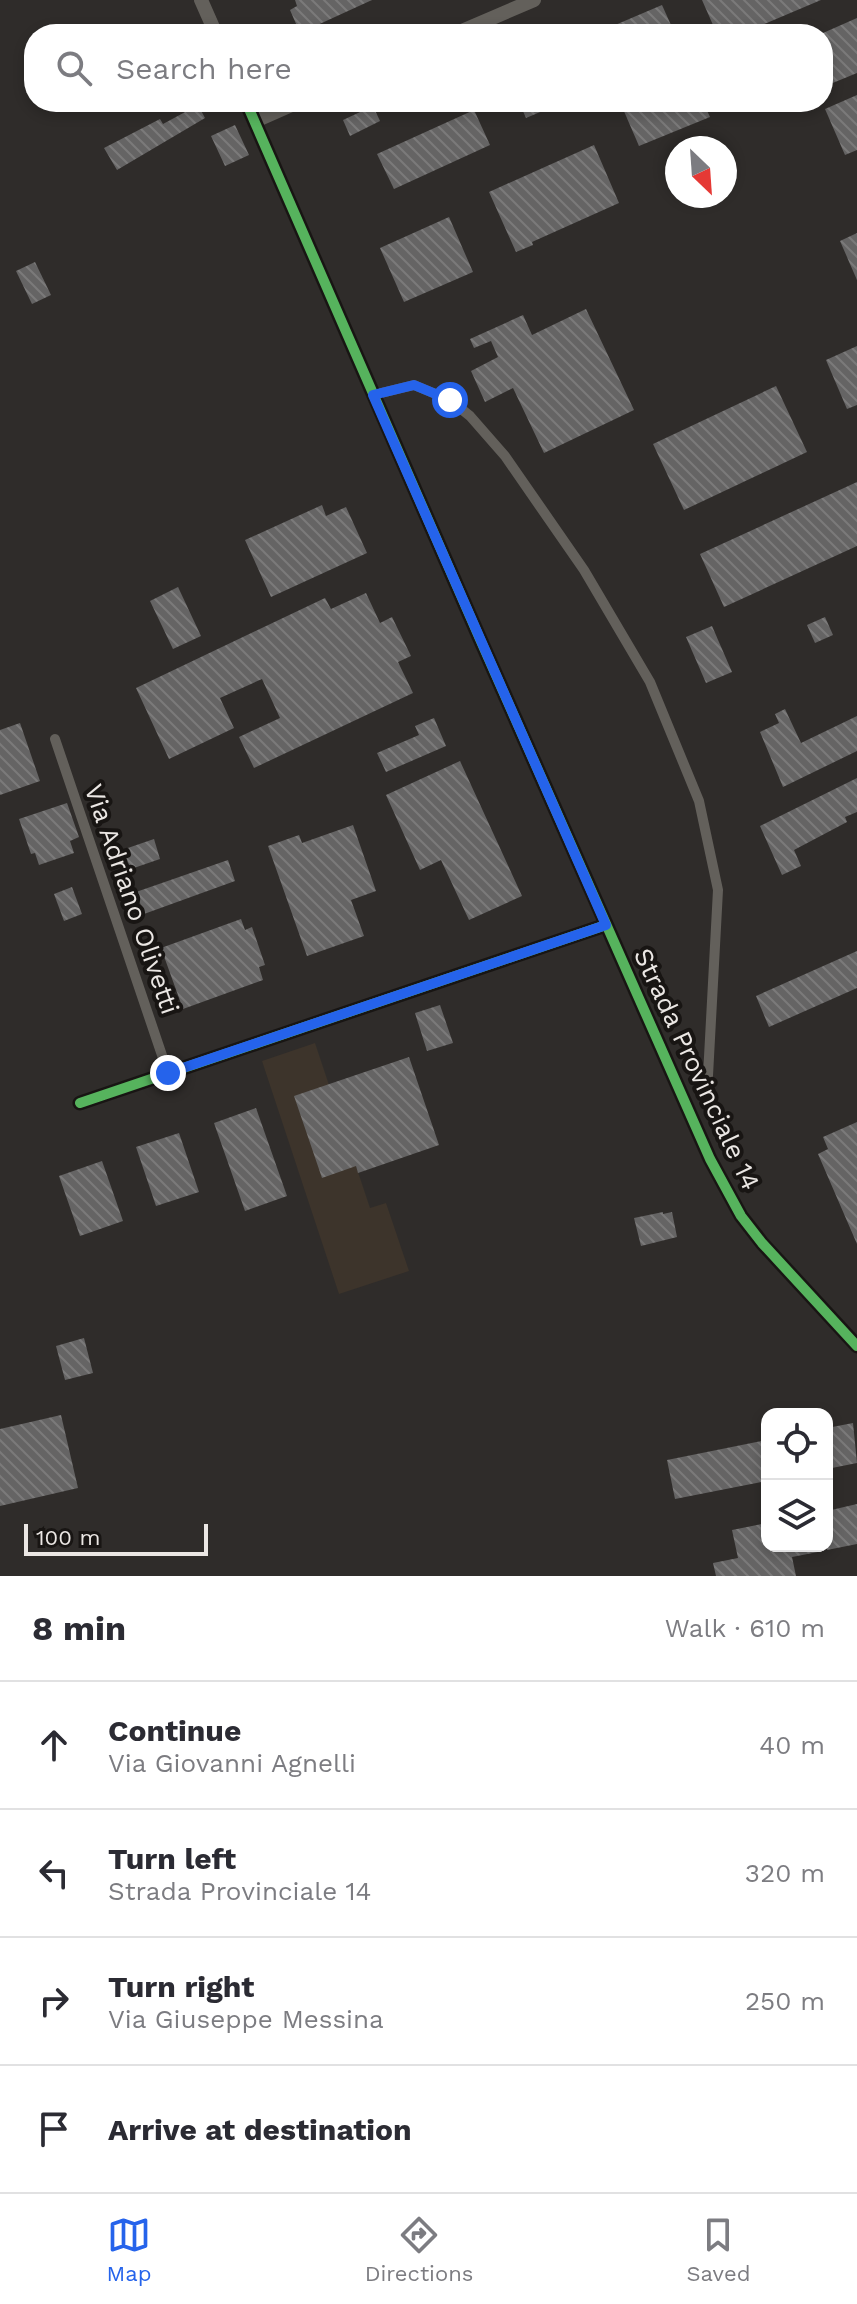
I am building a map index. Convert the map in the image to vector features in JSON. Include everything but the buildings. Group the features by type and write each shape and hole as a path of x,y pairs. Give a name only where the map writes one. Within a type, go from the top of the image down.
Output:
{"street":[{"path":"201,0 212,24"},
{"path":"478,24 534,0"},
{"name":"Strada Provinciale 14","path":"251,112 710,1159 741,1216 790,1275 855,1340"},
{"path":"255,121 275,112"},
{"path":"373,395 414,385 450,400 470,416 505,456 584,570 650,682 699,801 718,890 707,1094"},
{"name":"Via Adriano Olivetti","path":"55,739 168,1073"},
{"path":"80,1103 606,925"}],"shaded area":[{"path":"315,1043 370,1208 386,1203 409,1271 339,1294 262,1061"}],"cycle path":[{"path":"250,112 710,1159 741,1216 762,1243 857,1346"},
{"path":"80,1103 606,925"}],"route":[{"path":"168,1073 606,925 373,395 414,385 450,400"}]}
